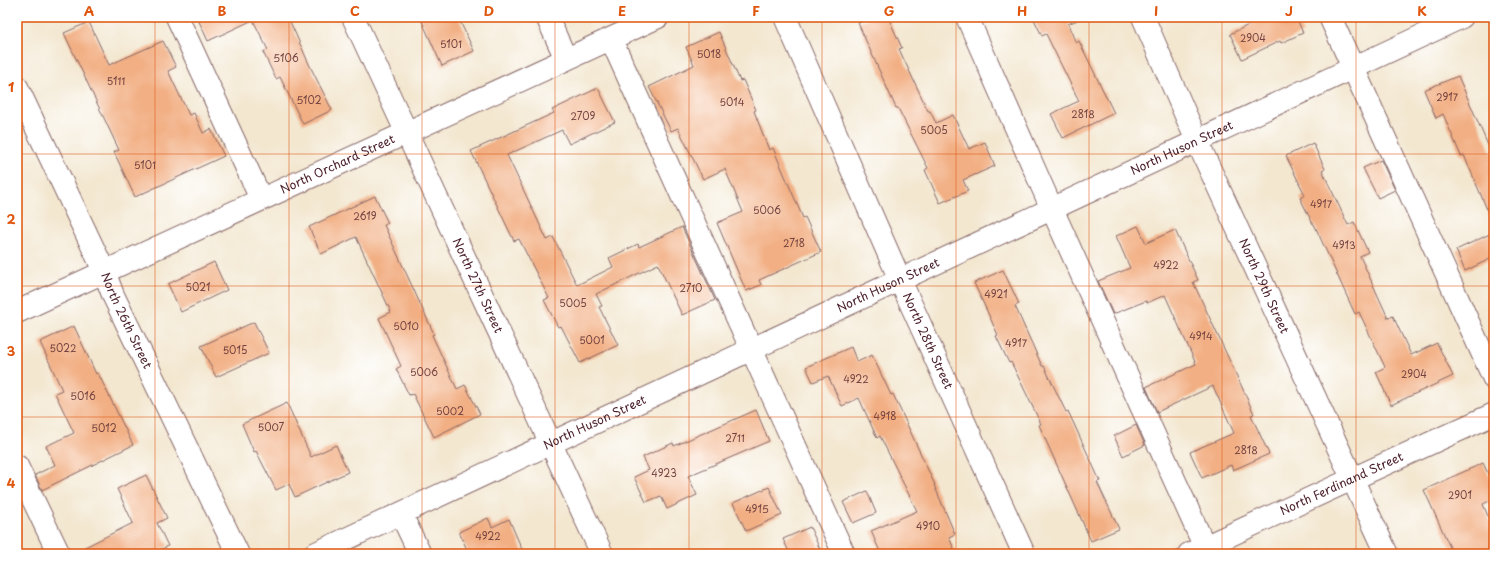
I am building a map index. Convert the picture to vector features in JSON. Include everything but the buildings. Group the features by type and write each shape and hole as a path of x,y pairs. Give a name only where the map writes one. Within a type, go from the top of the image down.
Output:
{"street":[{"path":"177,17 261,198"},
{"name":"North 27th Street","path":"353,17 602,554"},
{"path":"547,17 566,59"},
{"name":"North Orchard Street","path":"17,312 261,198 658,17"},
{"name":"North 28th Street","path":"785,17 900,280 1024,554"},
{"path":"967,17 1201,552"},
{"name":"North 29th Street","path":"1143,17 1197,141 1387,554"},
{"path":"1330,17 1494,379"},
{"name":"North Huson Street","path":"314,554 1462,17"},
{"path":"611,39 844,554"},
{"name":"North 26th Street","path":"17,87 104,271 113,294 238,554"},
{"name":"North Ferdinand Street","path":"1201,552 1352,478 1494,414"},
{"path":"17,466 59,554"},
{"path":"401,514 420,554"}]}
